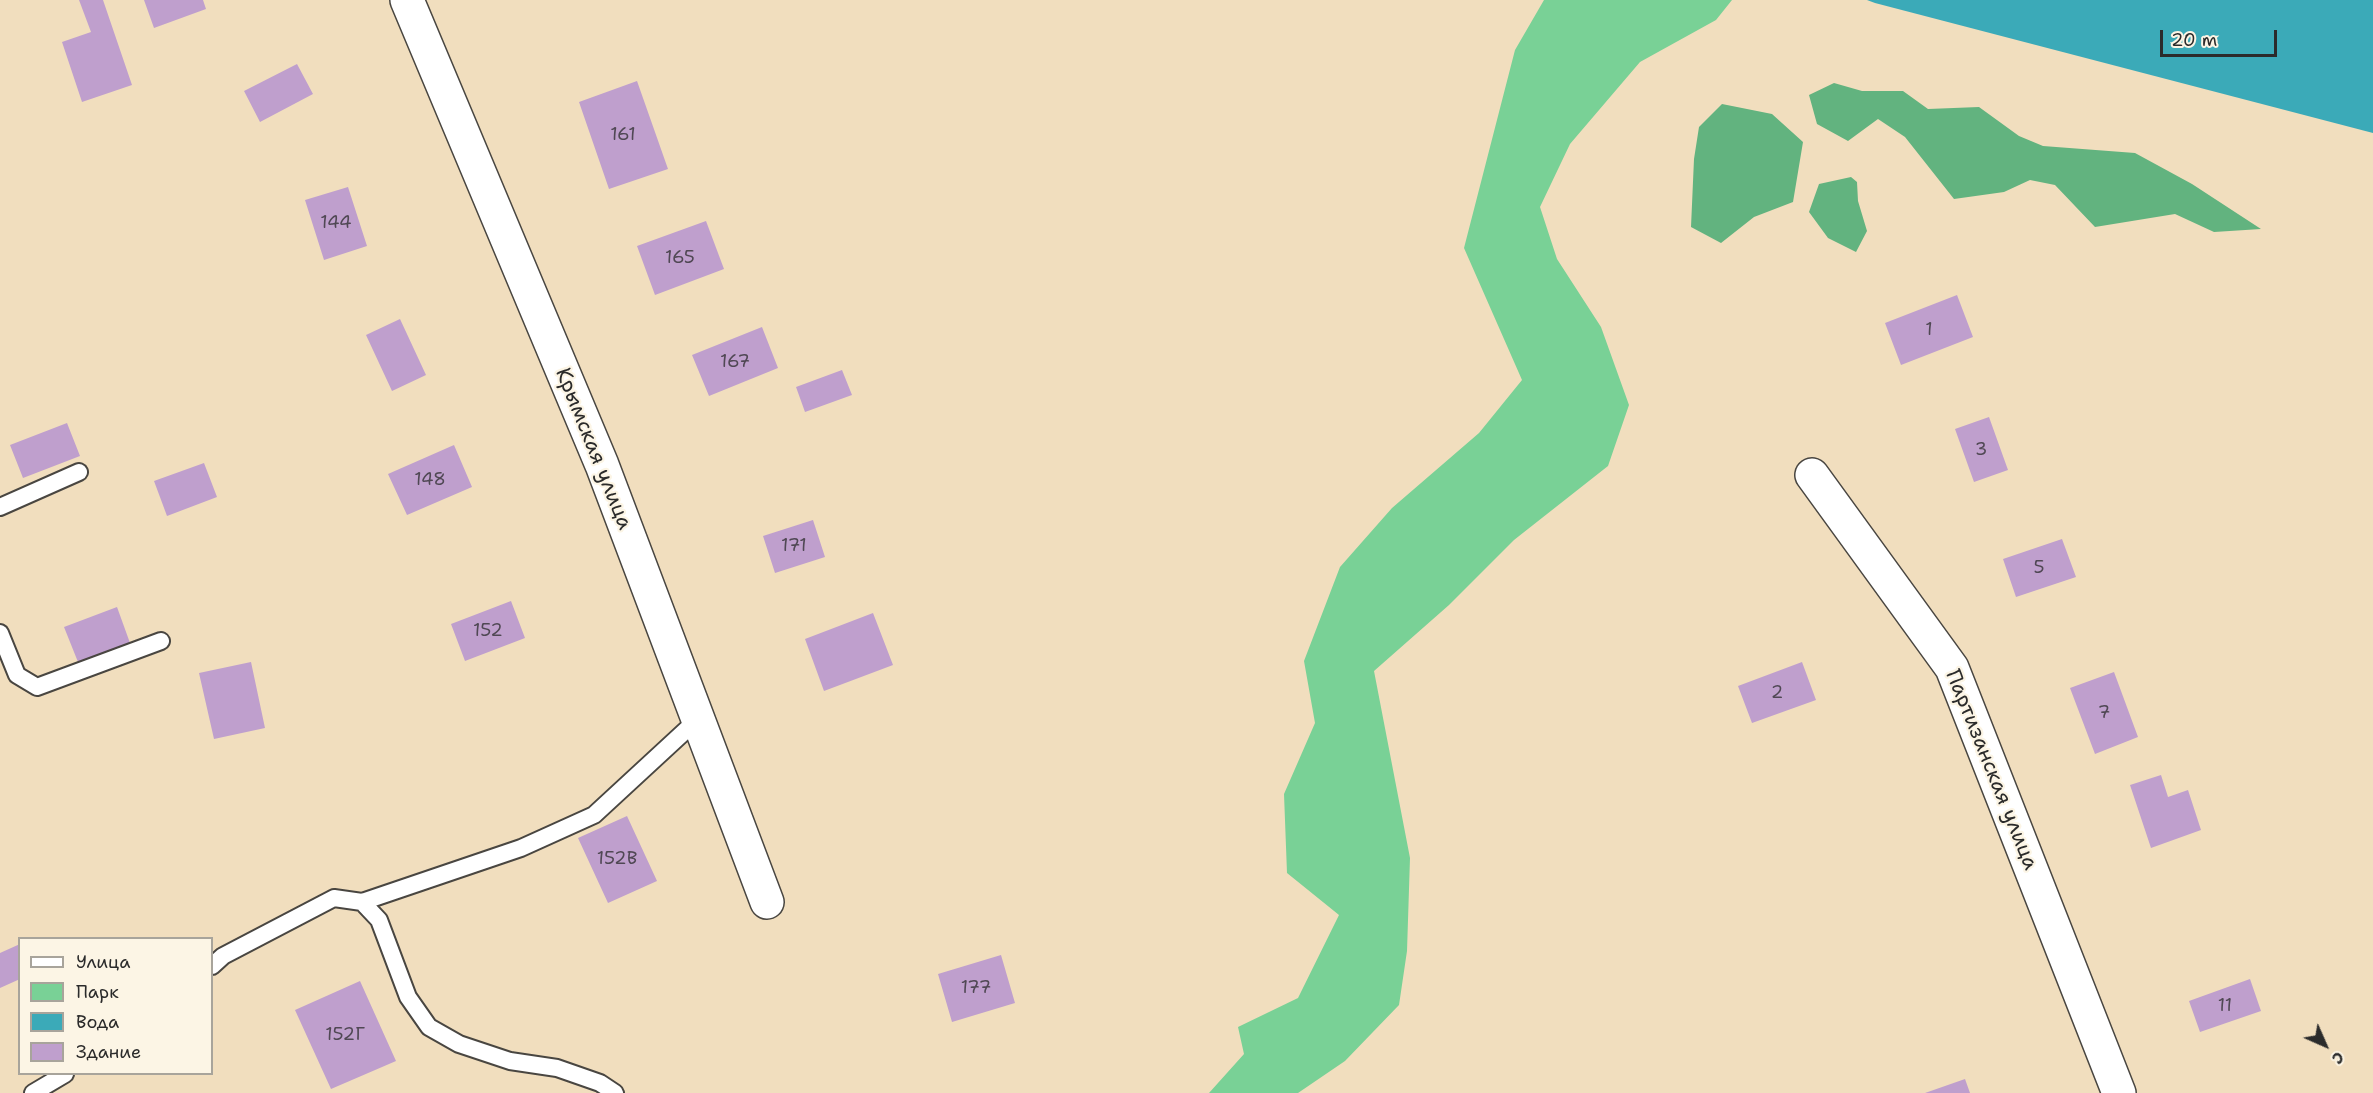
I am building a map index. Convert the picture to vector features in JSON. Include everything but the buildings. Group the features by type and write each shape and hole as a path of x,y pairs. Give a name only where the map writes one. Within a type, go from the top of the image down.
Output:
{"street":[{"name":"Крымская улица","path":"407,0 602,465 767,902"},
{"name":"Партизанская улица","path":"1812,475 1952,668 2119,1093"}],"lane":[{"path":"0,507 79,472"},
{"path":"0,633 17,675 37,687 161,641"},
{"path":"213,965 223,956 334,898 362,902 521,848 594,815 698,719"},
{"path":"362,902 379,920 408,997 429,1027 459,1044 510,1061 557,1068 600,1083 615,1093"},
{"path":"33,1093 63,1075"}],"green space":[{"path":"1544,0 1732,0 1716,20 1640,62 1570,144 1540,207 1557,259 1601,327 1629,405 1608,466 1514,540 1449,605 1374,671 1410,858 1407,951 1399,1005 1345,1061 1298,1093 1209,1093 1244,1054 1238,1027 1298,998 1339,915 1287,873 1284,794 1315,723 1304,661 1340,567 1392,508 1479,433 1522,380 1464,248 1515,50"},
{"path":"1834,83 1862,91 1903,91 1928,109 1979,107 2019,136 2043,146 2135,153 2192,184 2261,229 2214,232 2175,214 2095,227 2055,185 2030,180 2004,192 1954,199 1905,137 1878,119 1848,141 1817,124 1809,95"},
{"path":"1722,104 1772,114 1803,142 1793,202 1754,217 1721,243 1691,227 1694,159 1699,127"},
{"path":"1851,177 1857,182 1858,201 1867,231 1856,252 1828,238 1809,212 1819,184"}],"water":[{"path":"1867,0 2373,0 2373,133 1875,3"}]}
